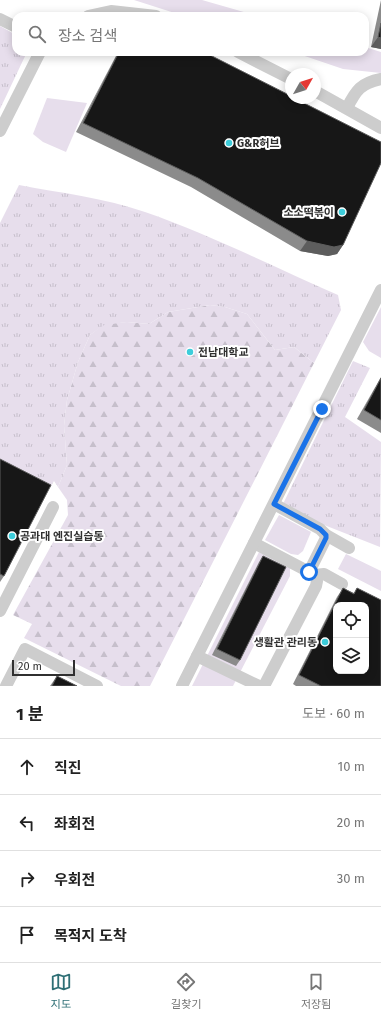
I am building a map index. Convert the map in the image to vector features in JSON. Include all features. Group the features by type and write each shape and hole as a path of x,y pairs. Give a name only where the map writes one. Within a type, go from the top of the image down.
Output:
{"lane":[{"path":"106,12 120,12"},
{"path":"0,19 12,25"},
{"path":"0,131 38,56"},
{"path":"246,56 285,76"},
{"path":"347,108 359,88 369,82 381,79"},
{"path":"321,94 381,128"},
{"path":"182,686 381,290"},
{"path":"274,504 320,529 326,535 349,548"},
{"path":"0,611 53,507"},
{"path":"312,574 326,535"},
{"path":"254,543 312,574 317,581 316,586 264,686"},
{"path":"312,574 324,574 342,584"},
{"path":"6,686 25,649 97,686"},
{"path":"197,656 260,686"}],"green space":[{"path":"134,0 202,0 244,12 172,12"},
{"path":"0,26 12,33 12,56 25,56 0,109"},
{"path":"369,48 381,52 381,73 343,69 305,56 369,56"},
{"path":"47,98 87,103 66,152 43,142 33,134"},
{"path":"19,185 114,203 170,221 338,295 341,310 314,363 294,347 275,350 247,314 225,307 210,305 168,312 149,324 127,322 104,325 90,335 78,362 67,400 64,426 67,465 58,487 54,481 50,488 0,463 0,223"},
{"path":"210,305 225,307 247,314 275,350 294,347 314,363 150,686 121,686 24,638 32,624 13,615 68,515 67,500 58,487 67,465 64,426 67,400 78,362 90,335 104,324 127,322 149,324 168,312"},
{"path":"381,307 381,358 369,351 363,342"},
{"path":"353,361 370,368 345,417 381,442 380,547 281,508"},
{"path":"279,515 311,532 303,551 298,555 291,554 265,540"},
{"path":"259,552 290,568 290,576 233,686 192,686"},
{"path":"346,554 381,571 381,591 338,569"}],"building":[{"path":"381,23 381,38 378,37"},
{"name":"G&R허브","path":"117,56 212,56 285,93 285,104 306,104 381,142 381,163 343,245 334,247 307,241 198,178 83,123"},
{"path":"381,378 381,420 364,410"},
{"name":"공과대 엔진실습동","path":"0,459 51,485 4,576 0,574"},
{"path":"263,556 286,567 240,660 217,649"},
{"name":"생활관 관리동","path":"343,588 354,594 357,588 381,600 381,686 321,686 299,675 333,608 333,674 369,674 369,602 336,602"},
{"path":"57,676 77,686 52,686"}],"place":[{"name":"G&R허브","path":"229,143"},
{"name":"소소떡볶이","path":"342,212"},
{"name":"전남대학교","path":"190,352"},
{"name":"공과대 엔진실습동","path":"12,536"},
{"name":"생활관 관리동","path":"325,642"}],"route":[{"path":"309,572 326,538 326,535 320,529 274,504 322,409"}]}
